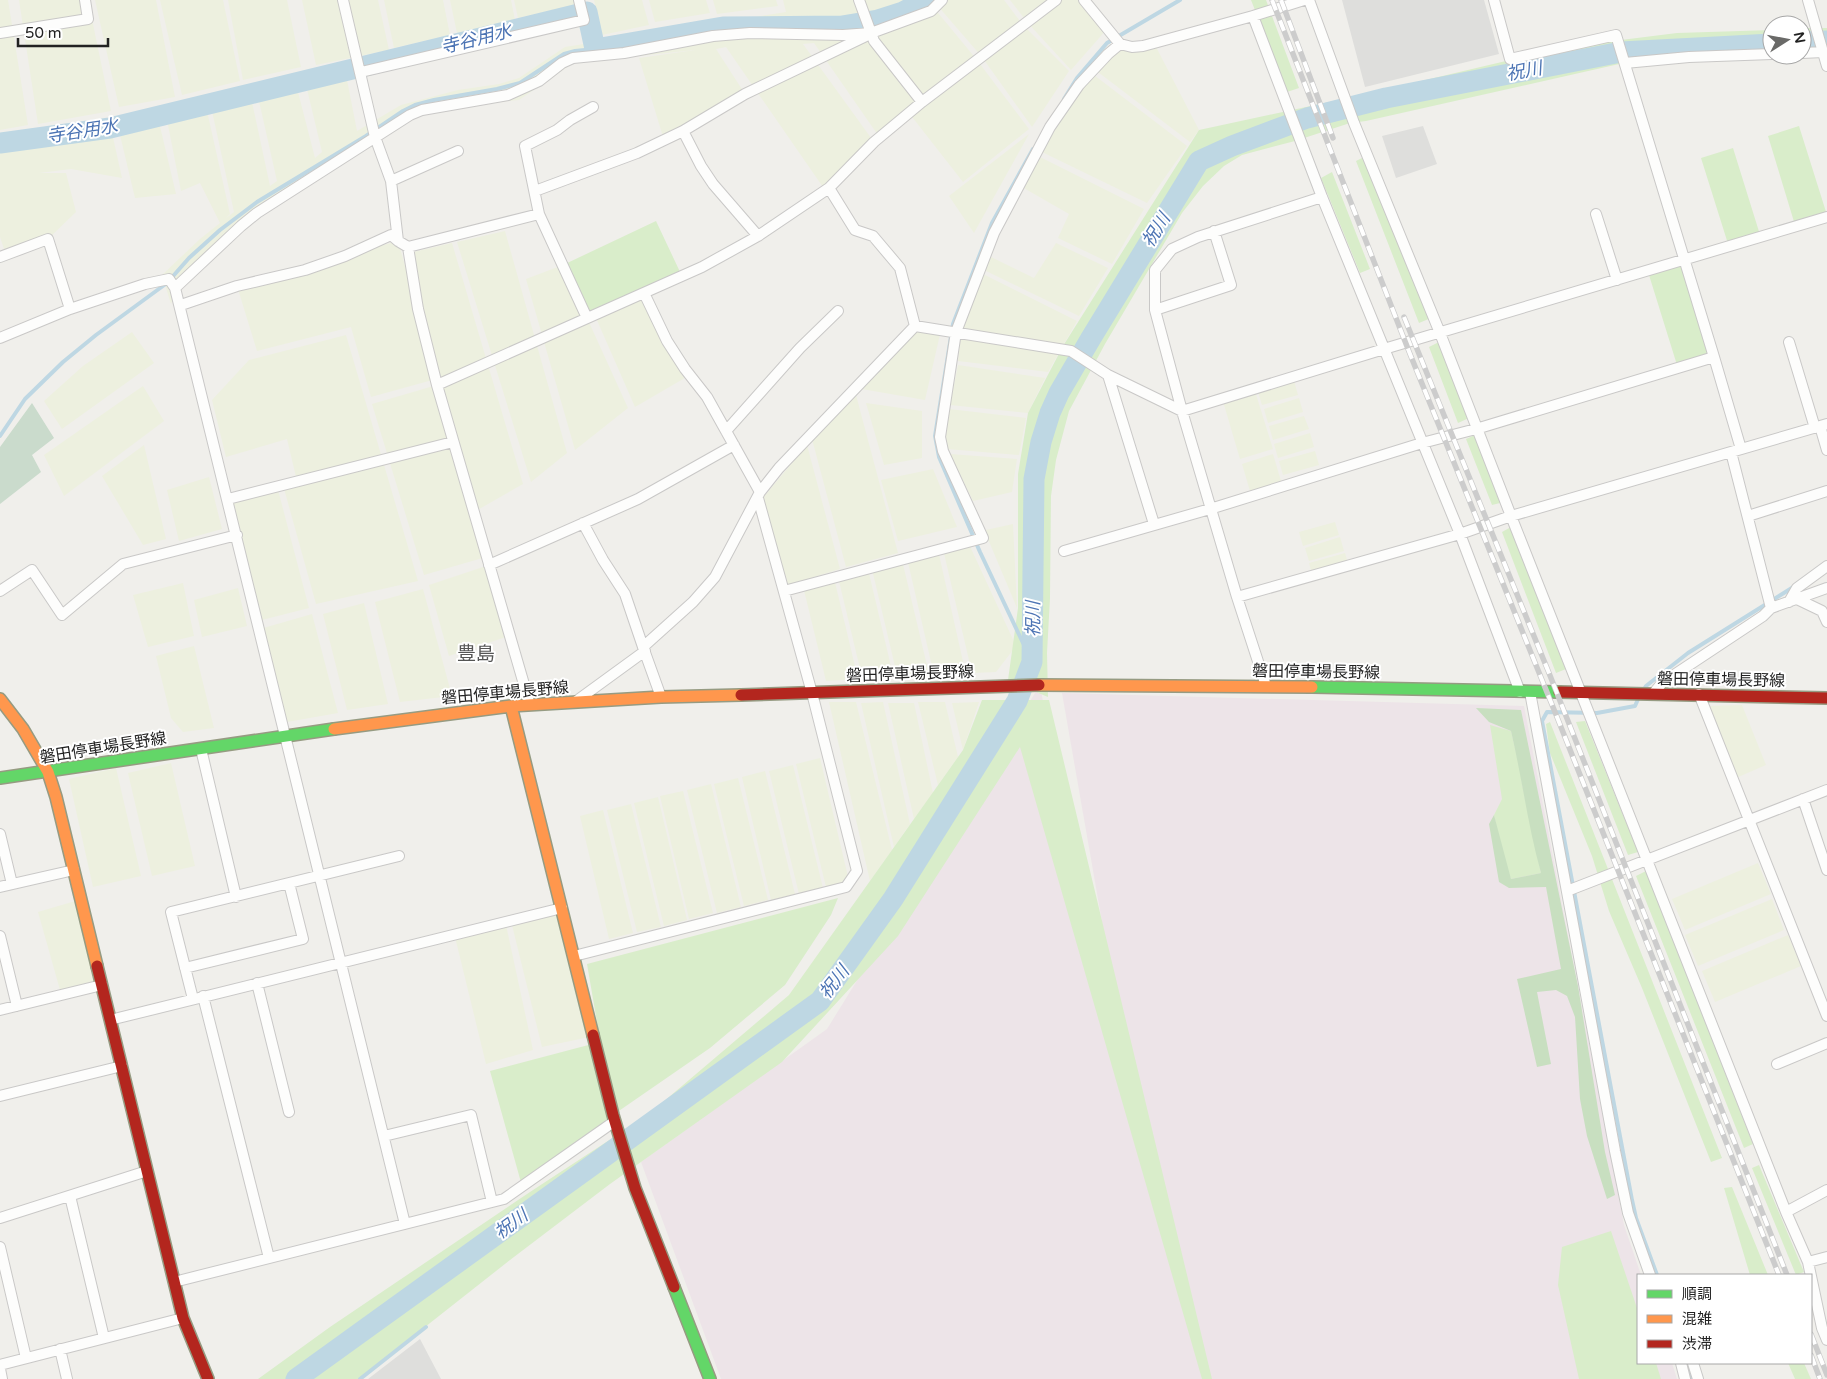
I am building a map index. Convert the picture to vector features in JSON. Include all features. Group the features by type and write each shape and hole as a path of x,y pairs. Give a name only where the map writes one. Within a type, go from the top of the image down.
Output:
{"main road":[{"name":"磐田停車場長野線","path":"0,778 401,718 511,706 661,698 1040,685 1266,686 1827,698"},
{"path":"0,700 23,729 48,772 74,870 183,1318 208,1379"},
{"path":"511,706 627,1165 710,1379"}],"street":[{"path":"0,32 88,19 85,0"},
{"path":"343,0 375,137 390,182 398,241"},
{"path":"360,72 584,20 579,0"},
{"path":"859,0 876,43 922,102"},
{"path":"535,191 638,152 683,130 745,94 871,33 930,11 942,0"},
{"path":"437,385 702,267 758,236 829,188 874,142 922,102 1056,0"},
{"path":"1084,0 1120,44 1132,47 1142,46 1253,16 1304,0"},
{"path":"1309,0 1354,123 1440,333 1510,516 1786,1212 1808,1262 1810,1274"},
{"path":"1494,0 1510,59 1616,35 1714,357 1736,450 1748,516 1771,608"},
{"path":"1808,0 1827,66"},
{"path":"1253,16 1322,197 1525,692 1567,891 1628,1213 1650,1274"},
{"path":"175,288 234,232 257,213 410,114 422,110 508,95 540,81 562,63 573,58 624,53 713,36 750,33 871,33"},
{"path":"784,591 984,538 944,451 940,437 956,332 994,233 1050,128 1079,85 1120,44"},
{"path":"1812,53 1823,52"},
{"path":"1625,63 1689,57 1762,54"},
{"path":"588,318 539,214 525,146 557,130 593,107"},
{"path":"683,130 701,166 713,184 758,236"},
{"path":"390,182 458,151"},
{"path":"829,188 855,230 873,236 900,268 915,326"},
{"path":"1266,686 1210,509 1182,411 1156,310 1155,270 1172,249 1198,236 1322,197"},
{"path":"181,305 237,286 306,270 345,256 391,235 408,247 539,214"},
{"path":"1596,214 1617,280"},
{"path":"915,326 1071,351 1108,375 1182,411 1827,217"},
{"path":"1156,310 1230,285 1214,232"},
{"path":"0,257 48,239 70,309"},
{"path":"408,247 418,309 437,385 530,705"},
{"path":"0,338 70,309 164,279 169,279 175,288 181,305 405,1224"},
{"path":"574,956 846,887 857,871 812,692 759,495 734,444 707,396 685,369 667,341 644,293"},
{"path":"726,431 800,348 838,310"},
{"path":"574,702 644,649 693,602 715,577 759,495 779,468 915,326"},
{"path":"1790,342 1827,450"},
{"path":"1064,551 1210,509 1422,443 1714,357"},
{"path":"1108,375 1154,524"},
{"path":"1237,597 1460,534 1510,516 1820,426"},
{"path":"228,499 453,442"},
{"path":"489,565 638,499 734,444"},
{"path":"1748,516 1827,491"},
{"path":"583,523 603,560 625,594 661,698"},
{"path":"0,590 32,570 62,615 123,564 237,535"},
{"path":"1793,600 1797,588 1827,566"},
{"path":"1653,694 1662,683 1763,616 1771,608 1827,588"},
{"path":"1793,600 1824,611 1827,622"},
{"path":"1699,694 1827,1016"},
{"path":"201,749 236,897"},
{"path":"1567,891 1827,790"},
{"path":"1803,799 1827,870"},
{"path":"0,834 12,884"},
{"path":"269,1258 198,998 185,968 171,912 399,856"},
{"path":"0,887 74,870"},
{"path":"185,968 303,939 289,883"},
{"path":"110,1020 562,908"},
{"path":"0,936 18,1006"},
{"path":"258,983 289,1112"},
{"path":"0,1010 102,985"},
{"path":"1777,1064 1827,1043"},
{"path":"0,1096 122,1066"},
{"path":"384,1136 471,1115 492,1202"},
{"path":"174,1282 504,1199 615,1123"},
{"path":"0,1218 147,1170"},
{"path":"1786,1212 1827,1190"},
{"path":"70,1196 104,1338"},
{"path":"0,1247 26,1358"},
{"path":"1808,1262 1827,1257"},
{"path":"1812,1286 1822,1328 1827,1340"},
{"path":"0,1364 183,1318"},
{"path":"60,1349 68,1379"},
{"path":"1681,1364 1686,1379"},
{"path":"1693,1364 1698,1379"},
{"path":"0,1369 2,1379"}],"shaded area":[{"path":"1342,0 1484,0 1499,54 1365,87"},
{"path":"1423,126 1437,164 1396,178 1382,136"},
{"path":"1040,685 1102,1028 1206,1379 721,1379 641,1162 827,1029"},
{"path":"1062,693 1524,706 1624,1225 1641,1274 1637,1274 1637,1364 1672,1364 1677,1379 1208,1379 1123,1042"},
{"path":"420,1339 441,1379 368,1379"}],"green space":[{"path":"0,0 8,0 28,125 0,130"},
{"path":"19,0 88,0 111,111 38,124"},
{"path":"95,0 156,0 175,97 119,107"},
{"path":"160,0 223,0 240,81 182,95"},
{"path":"228,0 287,0 301,67 243,80"},
{"path":"302,0 378,0 389,50 316,65"},
{"path":"384,0 443,0 450,35 394,48"},
{"path":"450,0 511,0 515,20 457,33"},
{"path":"514,0 575,0 576,5 518,18"},
{"path":"594,0 642,0 649,25 602,35"},
{"path":"649,0 706,0 710,13 655,22"},
{"path":"713,0 776,0 778,6 717,14"},
{"path":"783,0 1004,0 1023,25 1069,71 1032,127 982,57 937,5 934,8 977,60 1029,129 963,182 909,113 880,138 814,43 803,44 874,142 825,190 726,47 716,49 745,94 664,140 639,58 695,50 573,63 519,100 429,112 406,120 270,205 177,286 171,304 162,275 220,223 200,183 181,191 167,120 207,111 230,214 226,218 234,212 212,111 252,102 270,186 277,181 259,101 298,92 315,158 322,152 307,89 347,80 357,131 401,105 458,90 499,84 519,78 565,47 786,12"},
{"path":"1010,0 1082,0 1107,29 1071,70 1027,22"},
{"path":"1251,0 1266,0 1299,88 1287,92"},
{"path":"1812,28 1827,28 1827,52 1812,53"},
{"path":"1762,30 1762,55 1628,62 1350,123 1295,141 1242,155 1224,166 1203,186 1182,213 1105,344 1069,411 1056,460 1051,496 1050,598 1047,653 1048,697 1008,680 1018,608 1018,474 1028,413 1063,346 1199,130 1362,95 1565,47 1677,33"},
{"path":"1154,43 1199,130 1190,142 1094,69 1120,44"},
{"path":"1090,72 1187,146 1147,203 1042,152"},
{"path":"159,122 176,194 135,198 119,131"},
{"path":"1799,126 1827,215 1795,225 1768,136"},
{"path":"112,133 122,178 71,169 39,173 66,173 76,212 48,239 6,255 0,237 0,151"},
{"path":"1029,134 974,233 949,196"},
{"path":"1733,148 1761,238 1729,247 1701,158"},
{"path":"1368,155 1431,318 1419,323 1356,161"},
{"path":"1040,157 1144,209 1112,264 1058,238 1069,214 1022,187"},
{"path":"1332,172 1370,269 1360,273 1321,178"},
{"path":"656,221 681,274 587,318 563,265"},
{"path":"505,231 567,453 531,482 457,242"},
{"path":"398,241 432,362 409,253 452,243 523,484 474,512 486,557 424,575 372,404 437,385 436,379 371,397 351,327 257,351 237,286"},
{"path":"1056,243 1108,268 1079,316 984,270 989,256 1034,278"},
{"path":"563,265 628,408 575,450 526,279"},
{"path":"1681,265 1708,355 1677,365 1649,275"},
{"path":"983,274 1077,321 1048,372 958,361 962,328"},
{"path":"641,297 690,375 635,407 596,318"},
{"path":"915,326 941,330 925,400 856,388"},
{"path":"132,332 154,363 62,429 44,401 83,366"},
{"path":"346,335 418,581 316,604 283,485 297,481 287,439 226,457 212,400 249,360"},
{"path":"1439,342 1469,418 1458,423 1429,347"},
{"path":"958,365 1045,378 1028,413 950,405"},
{"path":"1294,381 1298,395 1262,405 1258,392"},
{"path":"143,386 164,421 64,496 44,455"},
{"path":"1254,388 1273,449 1240,459 1222,398"},
{"path":"856,395 898,553 846,567 812,439"},
{"path":"1299,398 1303,412 1268,423 1264,409"},
{"path":"32,403 54,438 32,455 41,472 0,504 0,447"},
{"path":"866,403 922,411 922,458 884,465"},
{"path":"949,409 1026,418 1019,455 947,449 943,436"},
{"path":"1304,416 1309,429 1273,440 1269,426"},
{"path":"1310,433 1314,447 1278,458 1274,444"},
{"path":"1475,435 1500,503 1492,505 1466,439"},
{"path":"144,445 166,539 143,545 102,476"},
{"path":"807,445 840,569 788,585 762,499"},
{"path":"1315,451 1319,465 1283,475 1279,461"},
{"path":"950,454 1017,459 1012,492 973,501"},
{"path":"1273,454 1281,481 1250,491 1242,464"},
{"path":"933,469 957,527 898,541 881,480"},
{"path":"209,477 222,529 179,541 167,490"},
{"path":"277,486 309,608 258,621 228,499"},
{"path":"1335,522 1339,535 1303,546 1299,532"},
{"path":"1013,524 1017,608 986,530"},
{"path":"1511,527 1566,669 1556,673 1502,532"},
{"path":"1340,537 1344,551 1309,561 1305,548"},
{"path":"968,542 1016,646 996,672 972,673 943,549"},
{"path":"938,550 966,675 934,675 907,558"},
{"path":"1345,553 1349,567 1313,577 1309,563"},
{"path":"902,560 929,674 897,675 872,569"},
{"path":"489,565 509,636 449,656 429,585"},
{"path":"868,569 893,675 862,677 838,577"},
{"path":"834,578 858,679 826,681 803,586"},
{"path":"183,583 194,636 148,647 133,595"},
{"path":"238,588 247,626 202,637 194,600"},
{"path":"423,589 452,696 400,702 375,602"},
{"path":"364,603 388,704 347,710 323,614"},
{"path":"312,614 338,713 287,722 260,629"},
{"path":"194,646 214,728 183,732 171,718 156,656"},
{"path":"982,700 1049,700 1212,1379 1202,1379 1020,747 898,936 782,1062 610,1184 359,1379 258,1379 330,1327 649,1114 789,995 963,750"},
{"path":"829,702 856,702 892,850 870,881"},
{"path":"883,702 910,824 894,847 861,703"},
{"path":"918,702 945,702 958,757 938,785"},
{"path":"979,702 963,750 952,703"},
{"path":"888,703 914,703 933,793 914,819"},
{"path":"1742,705 1766,765 1736,778 1708,706"},
{"path":"1476,708 1521,710 1578,986 1605,1152 1615,1195 1607,1199 1587,1136 1580,1099 1575,1017 1567,996 1556,990 1537,992 1551,1064 1537,1067 1517,979 1561,969 1546,887 1509,888 1499,882 1489,824 1494,815 1511,879 1541,873 1532,838 1511,731 1489,722"},
{"path":"1585,721 1638,852 1628,855 1576,722"},
{"path":"1550,722 1722,1158 1711,1162 1642,988 1609,911 1592,856 1550,753 1546,724"},
{"path":"1490,725 1511,731 1541,873 1511,879 1504,862 1494,815 1502,799"},
{"path":"820,758 849,881 826,887 796,764"},
{"path":"171,763 195,866 152,876 128,773"},
{"path":"793,765 823,888 799,894 769,771"},
{"path":"116,768 141,876 93,887 69,779"},
{"path":"765,771 795,894 771,900 742,777"},
{"path":"738,778 768,900 744,906 714,784"},
{"path":"711,784 741,907 717,913 687,790"},
{"path":"683,791 713,913 689,919 660,796"},
{"path":"658,797 687,920 664,926 634,803"},
{"path":"631,804 661,927 637,932 607,810"},
{"path":"603,810 633,933 609,939 580,816"},
{"path":"1758,863 1771,894 1685,930 1672,899"},
{"path":"1646,871 1753,1144 1744,1148 1636,876"},
{"path":"838,898 831,915 785,985 710,1048 613,1115 615,1121 522,1186 490,1071 596,1043 611,1103 587,964"},
{"path":"82,899 106,984 62,997 38,912"},
{"path":"1772,899 1784,930 1698,966 1685,935"},
{"path":"562,908 594,1036 542,1047 511,921"},
{"path":"506,925 533,1050 486,1064 455,937"},
{"path":"1788,935 1801,966 1715,1002 1702,971"},
{"path":"1759,1165 1804,1272 1796,1274 1752,1168"},
{"path":"1732,1187 1768,1274 1750,1274 1724,1188"},
{"path":"1611,1231 1637,1308 1637,1364 1656,1364 1661,1379 1579,1379 1558,1285 1562,1247"},
{"path":"1788,1364 1804,1364 1811,1379 1795,1379"}],"waterway":[{"name":"寺谷用水","path":"0,143 110,128 587,12 595,49 723,27 842,26 878,20 903,12 925,0"},
{"path":"1064,99 1077,78 1107,43 1180,0"},
{"name":"祝川","path":"1812,42 1827,41"},
{"name":"祝川","path":"296,1379 820,1001 893,899 1017,701 1032,662 1034,479 1041,442 1050,413 1059,393 1091,338 1199,161 1232,146 1307,118 1386,98 1621,52 1762,45"},
{"path":"0,436 25,399 63,362 96,335 167,283 189,258 220,230 257,202 415,105 520,83 564,54 595,49"},
{"path":"1032,662 980,552 939,457 935,436 953,324 992,223 1033,149"},
{"path":"1643,691 1646,686 1688,653 1795,586"},
{"path":"1639,697 1635,706 1597,713 1547,712 1542,721 1632,1200 1636,1218 1657,1274"},
{"path":"360,1379 426,1327"},
{"path":"1687,1364 1692,1379"}],"railway":[{"path":"1272,0 1410,354 1779,1274"},
{"path":"1281,0 1333,138"},
{"path":"1404,317 1549,673 1787,1274"},
{"path":"1812,1337 1827,1375"},
{"path":"1812,1358 1820,1379"}],"traffic: fast":[{"path":"1312,687 1559,692"},
{"path":"0,778 334,729"},
{"path":"674,1287 710,1379"}],"traffic: slow":[{"path":"1039,685 1312,687"},
{"path":"334,729 511,706 661,697 741,695"},
{"path":"0,699 23,729 48,772 56,797 97,966"},
{"path":"511,706 593,1035"}],"traffic: jam":[{"path":"741,695 1039,685"},
{"path":"1559,692 1827,698"},
{"path":"97,966 183,1318 208,1379"},
{"path":"593,1035 613,1115 635,1188 674,1287"}],"district":[{"name":"豊島","path":"476,653"}]}
